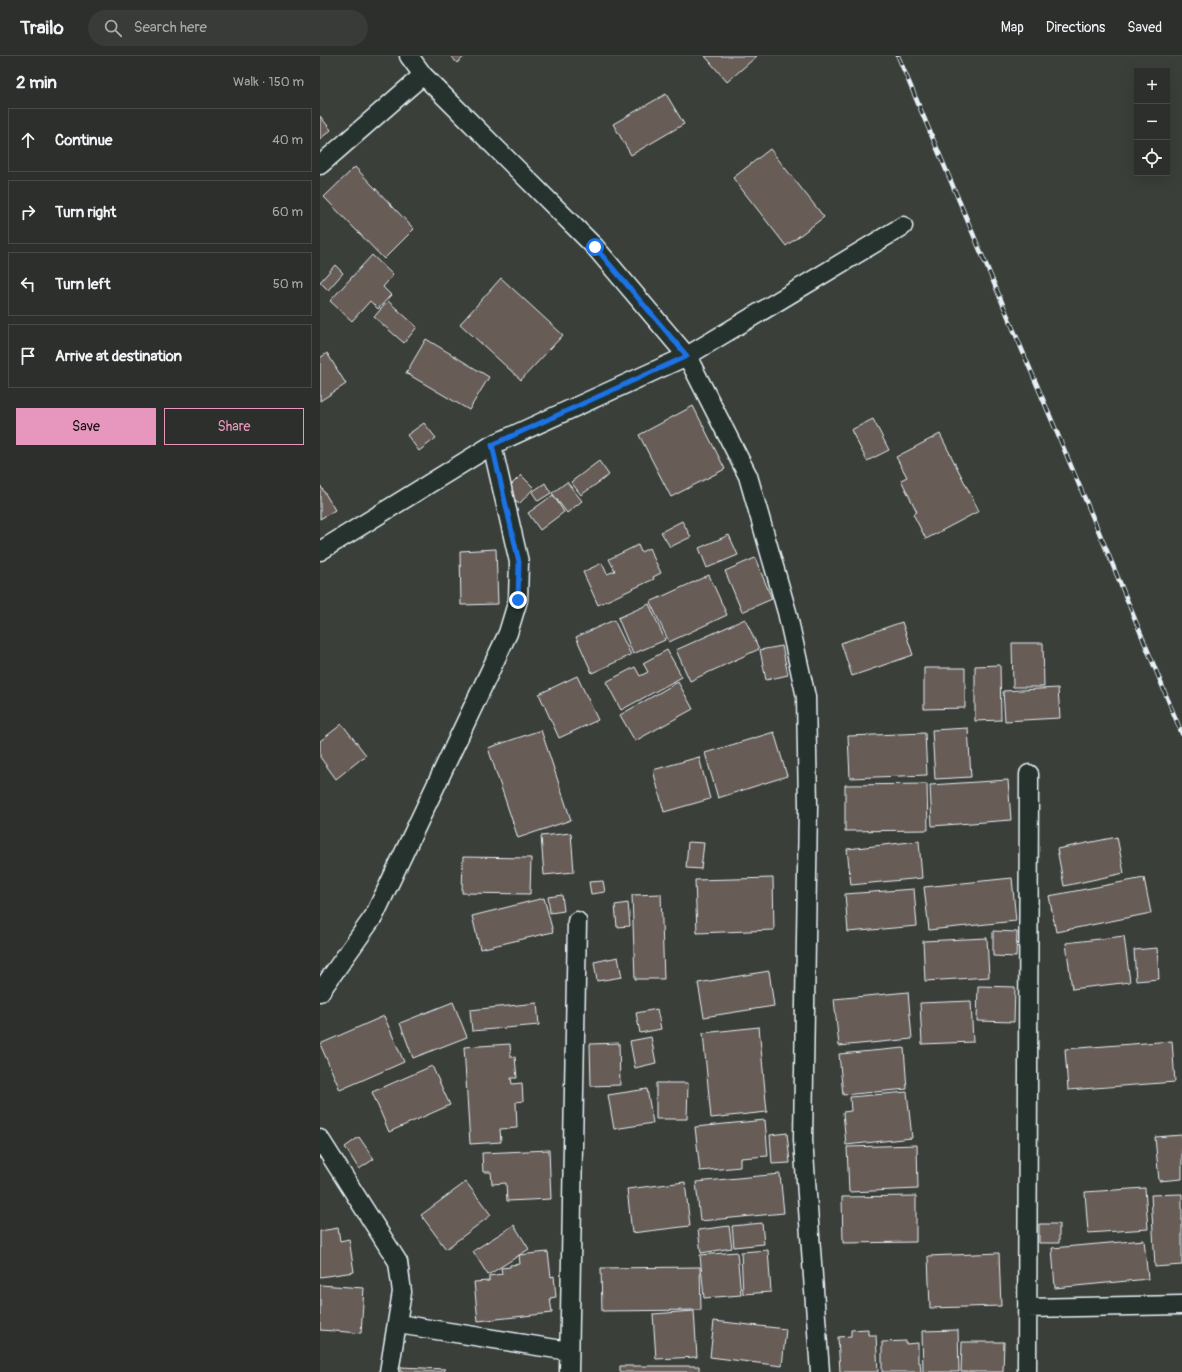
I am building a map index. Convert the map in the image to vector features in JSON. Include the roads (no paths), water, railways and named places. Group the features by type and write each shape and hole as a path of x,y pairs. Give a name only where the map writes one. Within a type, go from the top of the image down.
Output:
{"street":[{"path":"409,56 423,75 595,247 687,356 748,476 787,612 806,697 808,805 803,1140 820,1372"},
{"path":"320,165 423,75"},
{"path":"320,551 492,445 687,356 903,226"},
{"path":"320,992 374,916 508,633 518,600 519,562 492,445"},
{"path":"1027,1372 1029,774"},
{"path":"569,1372 577,921"},
{"path":"320,1138 398,1262 402,1292 389,1372"},
{"path":"1027,1308 1182,1305"},
{"path":"398,1324 569,1351"}],"railway":[{"path":"898,56 1107,551 1182,734"}]}
